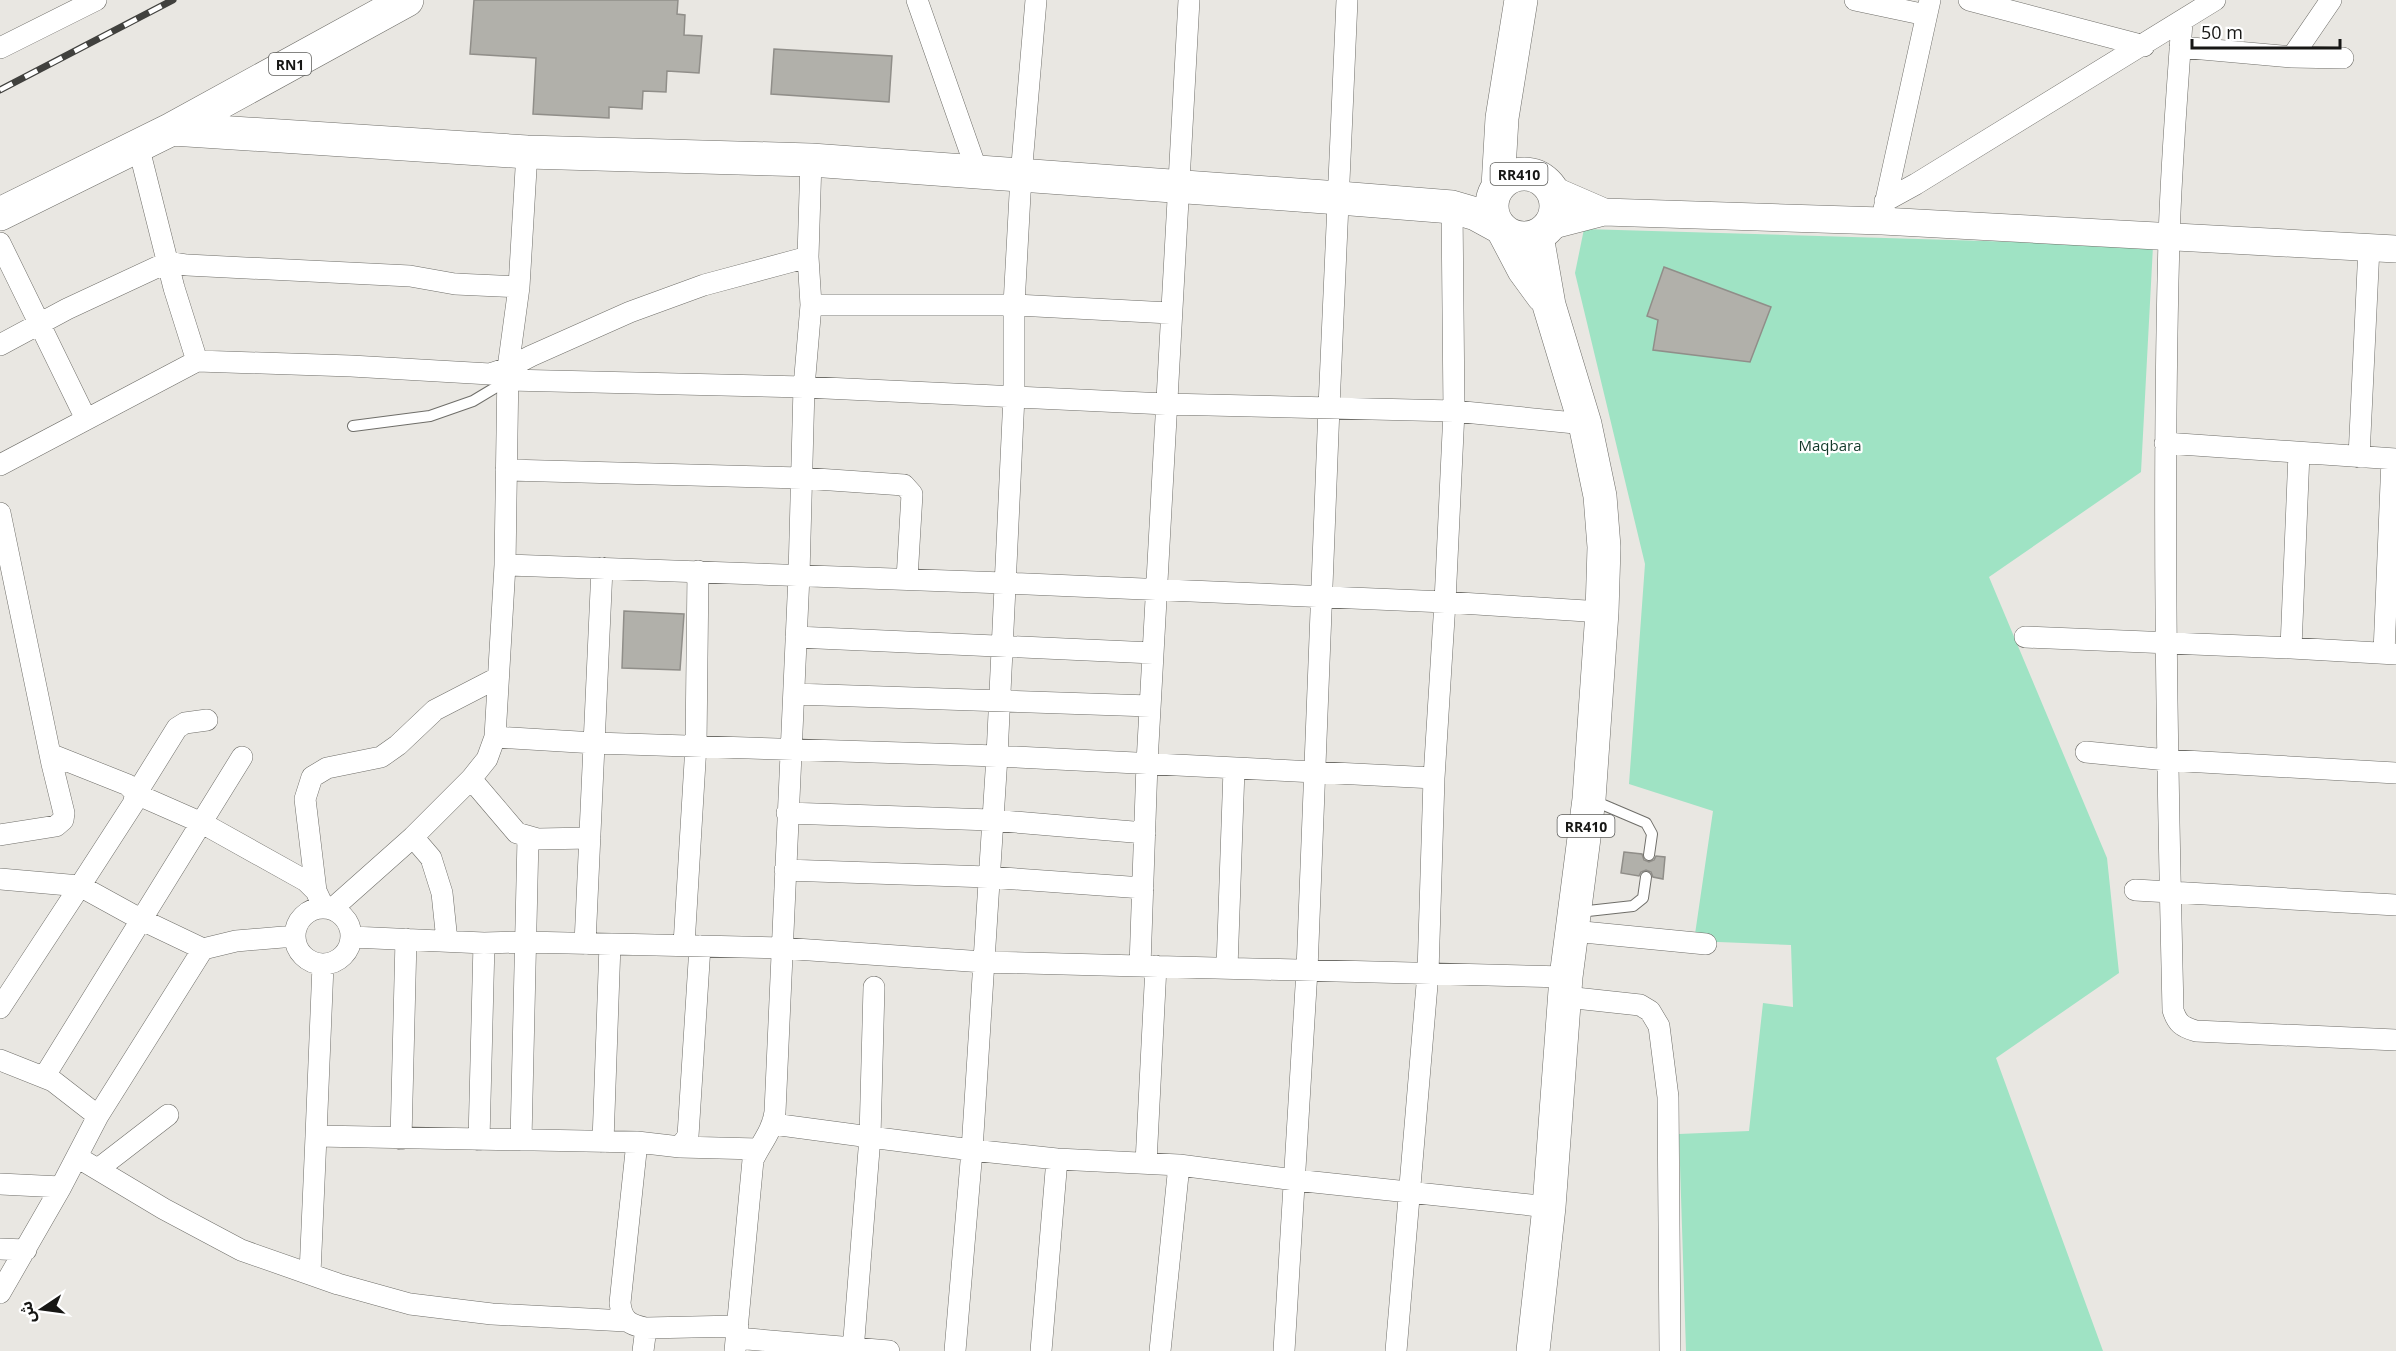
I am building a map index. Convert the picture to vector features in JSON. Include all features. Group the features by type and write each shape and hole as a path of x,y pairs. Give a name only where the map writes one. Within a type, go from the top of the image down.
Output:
{"main road":[{"name":"RN1","path":"0,214 172,129 407,0"},
{"name":"RR410","path":"1521,0 1502,118 1512,146 1512,200 1524,270 1549,305"},
{"path":"172,129 527,152 811,160 1452,207 1512,200 1520,239 1544,231"},
{"name":"RR410","path":"1512,200 1556,208 1544,231 1549,305 1585,424 1600,496 1604,547 1602,612 1589,799 1566,987 1550,1207 1533,1351"}],"street":[{"path":"0,48 96,0"},
{"path":"917,0 978,174"},
{"path":"955,1351 972,1150 991,820 997,756 1014,396 1014,305 1021,176 1036,0"},
{"path":"1146,1163 1148,966 1143,888 1144,833 1170,313 1180,187 1189,0"},
{"path":"1284,1351 1307,970 1347,0"},
{"path":"1855,0 1928,8 1884,211"},
{"path":"1969,0 2028,7 2144,46"},
{"path":"1884,211 1916,184 2216,0"},
{"path":"2292,57 2331,0"},
{"path":"2182,22 2169,237 2165,443 2167,760 2173,1010 2176,1021 2183,1027 2196,1031 2396,1040"},
{"path":"2180,47 2292,57 2343,58"},
{"path":"138,145 168,262 197,361"},
{"path":"50,754 128,785 136,794 202,823 306,881 324,903 347,920 352,937 346,953 332,964 323,965 306,959 296,945 296,927 307,913 324,903 413,837 471,779 487,759 495,737 505,565 508,374 519,287 527,152"},
{"path":"736,1338 753,1160 773,1124 792,749 804,387 812,305 808,257 811,160"},
{"path":"1512,200 1604,212 1884,211 2169,237 2396,249"},
{"path":"1396,1351 1428,973 1434,778 1454,411 1452,207"},
{"path":"1544,231 1604,212"},
{"path":"0,243 86,419"},
{"path":"2359,457 2369,248"},
{"path":"508,374 531,356 630,312 704,285 808,257"},
{"path":"0,345 168,262 187,265 411,276 455,284 519,287"},
{"path":"812,305 1014,305 1170,313"},
{"path":"0,465 197,361 351,366 467,374 1166,404 1454,411 1585,424"},
{"path":"2025,637 2390,653 2394,459 2165,443"},
{"path":"2291,648 2299,453"},
{"path":"506,470 802,478 904,485 912,494 907,579"},
{"path":"0,513 8,587 64,803 63,820 56,826 0,835"},
{"path":"505,565 1004,583 1445,602 1602,612"},
{"path":"585,944 602,568"},
{"path":"680,1147 690,1129 698,571"},
{"path":"796,637 1154,653"},
{"path":"324,903 305,799 312,777 327,768 381,756 398,745 435,710 497,678"},
{"path":"794,694 1150,706"},
{"path":"0,1008 133,804 136,794 177,728 185,723 207,720"},
{"path":"495,737 595,743 997,756 1434,778"},
{"path":"2086,752 2167,760 2396,773"},
{"path":"44,1077 242,757"},
{"path":"1227,968 1234,769"},
{"path":"471,779 517,833 538,839 590,838"},
{"path":"788,813 991,820 1144,833"},
{"path":"413,837 431,858 434,867 442,893 447,941"},
{"path":"521,1140 528,837"},
{"path":"785,870 988,877 1143,888"},
{"path":"0,879 80,886 140,919 203,949 236,941 295,936"},
{"path":"2135,890 2396,905"},
{"path":"1575,921 1706,944"},
{"path":"352,937 484,943 781,948 984,962 1428,973 1566,987 1640,1005 1650,1011 1659,1026 1667,1088 1670,1154 1670,1351"},
{"path":"401,1139 406,939"},
{"path":"479,1140 484,943"},
{"path":"603,1142 610,944"},
{"path":"0,1293 61,1187 98,1116 203,949"},
{"path":"310,1274 323,965"},
{"path":"853,1349 870,1137 874,987"},
{"path":"0,1060 53,1081 98,1116"},
{"path":"98,1169 168,1115"},
{"path":"773,1124 972,1150 1057,1159 1179,1165 1295,1180 1550,1207"},
{"path":"316,1136 637,1142 680,1147 758,1149"},
{"path":"626,1321 620,1303 637,1142"},
{"path":"77,1157 164,1209 241,1250 310,1274 410,1304 492,1314 626,1321 646,1328 889,1351"},
{"path":"1041,1351 1057,1159"},
{"path":"1160,1351 1179,1165"},
{"path":"0,1184 61,1187"},
{"path":"0,1249 26,1250"},
{"path":"643,1351 646,1328"}],"lane":[{"path":"353,426 430,416 473,401 508,374"},
{"path":"1589,799 1646,823 1652,834 1649,855"},
{"path":"1575,921 1633,906 1643,898 1646,877"}],"green space":[{"name":"Maqbara","path":"1584,229 2153,246 2141,472 1989,577 2107,858 2119,973 1996,1058 2103,1351 1686,1351 1679,1134 1749,1131 1763,1003 1793,1007 1791,945 1694,941 1713,811 1629,784 1645,564 1575,273"}],"building":[{"path":"474,0 678,0 677,14 685,15 684,35 702,36 699,73 667,71 666,92 643,91 642,109 609,107 609,118 533,114 536,58 470,54"},
{"path":"774,49 892,56 889,102 771,94"},
{"path":"1664,267 1771,307 1750,362 1653,350 1658,320 1647,316"},
{"path":"624,611 684,614 680,670 622,668"},
{"path":"1624,852 1642,854 1644,860 1649,862 1656,856 1665,857 1663,879 1653,877 1651,872 1646,870 1639,876 1621,873"}],"railway":[{"path":"0,90 173,0"}]}
